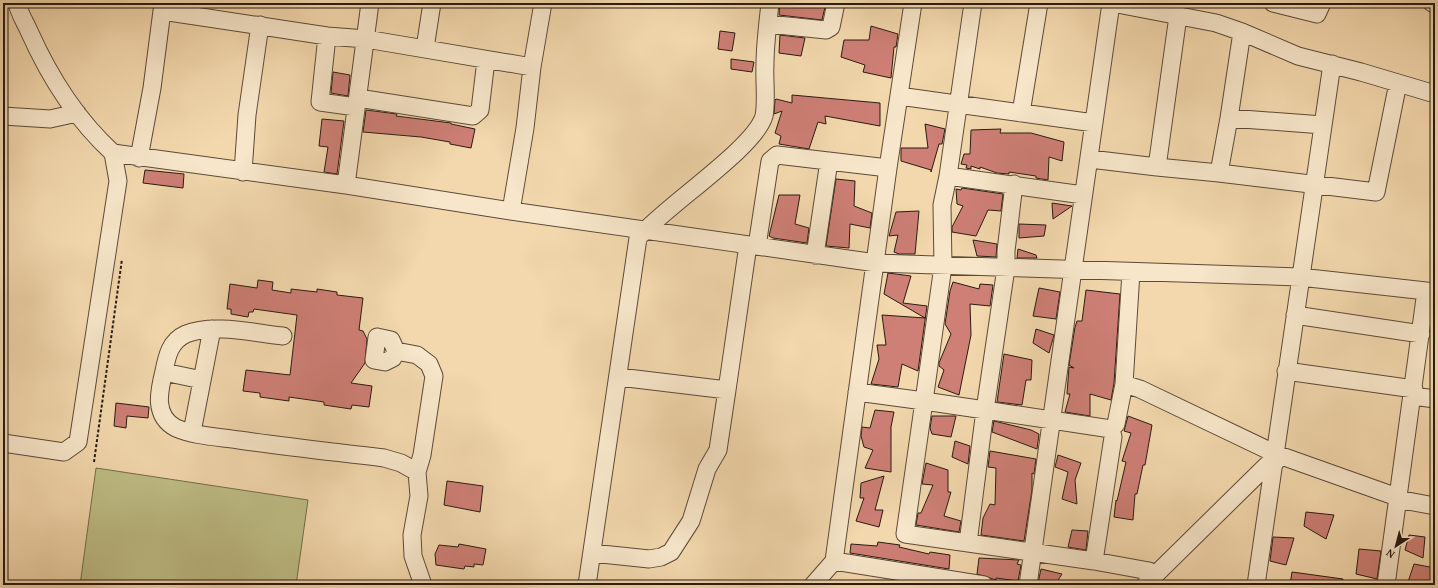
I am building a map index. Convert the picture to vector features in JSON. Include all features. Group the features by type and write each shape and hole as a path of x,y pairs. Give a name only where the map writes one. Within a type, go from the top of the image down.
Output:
{"street":[{"path":"17,3 43,63 77,113 101,142 114,153 139,158 346,185 511,211 876,263 1072,271 1300,277 1431,291 1421,334 1386,585"},
{"path":"346,185 370,3"},
{"path":"425,48 432,3"},
{"path":"511,211 525,128 532,68 543,3"},
{"path":"587,585 619,377 638,238 645,230 748,140 761,123 764,114 764,62 769,3"},
{"path":"768,24 826,30 832,27 836,3"},
{"path":"813,585 834,561 888,168 913,3"},
{"path":"973,3 948,176 942,205 943,266 905,534 1149,571 1150,580"},
{"path":"1021,113 1039,3"},
{"path":"1028,585 1031,553 1112,3 1216,23 1242,32 1298,56 1332,64 1435,94"},
{"path":"1273,3 1317,14 1322,3"},
{"path":"139,158 152,88 162,7 327,36 366,39 425,48 532,68"},
{"path":"1157,167 1178,16"},
{"path":"244,172 247,115 260,24"},
{"path":"1219,173 1242,32"},
{"path":"327,36 320,102 357,103 474,116 480,110 486,60"},
{"path":"1256,585 1275,459 1286,371 1332,64"},
{"path":"1090,159 1376,192 1398,83"},
{"path":"899,96 1094,123"},
{"path":"3,116 50,119 77,113"},
{"path":"1228,118 1323,125"},
{"path":"3,443 64,452 78,442 118,181 114,153"},
{"path":"592,553 649,559 661,557 671,552 691,521 706,469 718,450 752,245 770,161 776,155 888,168"},
{"path":"815,255 829,161"},
{"path":"948,176 1014,184 1083,195"},
{"path":"968,543 985,410 1006,268 1006,251 1014,184"},
{"path":"1111,429 1116,424 1124,384 1131,272"},
{"path":"1295,315 1421,334"},
{"path":"192,432 212,329"},
{"path":"283,336 212,329 186,334 176,341 169,351 158,395 160,409 165,419 176,428 192,432 283,447 384,458 401,463 417,472"},
{"path":"396,351 417,355 429,364 434,376 422,455 417,472 419,496 412,535 412,556 423,585"},
{"path":"1286,371 1413,393 1435,400"},
{"path":"164,372 202,380"},
{"path":"619,377 727,390"},
{"path":"1124,384 1140,390 1275,459 1397,498 1435,506"},
{"path":"857,392 1111,429"},
{"path":"1094,562 1113,437 1111,429"},
{"path":"1150,580 1267,465 1275,459"},
{"path":"834,561 984,585"}],"path":[{"path":"94,462 122,259"}],"shaded area":[{"path":"96,468 308,500 296,585 80,585"}],"building":[{"path":"780,3 807,7 808,5 825,7 822,20 779,15"},
{"path":"871,26 898,34 896,47 894,47 891,78 863,72 865,65 841,57 844,40 869,40"},
{"path":"720,31 735,33 732,51 718,49"},
{"path":"780,35 805,38 801,56 779,53"},
{"path":"731,59 754,62 752,72 731,69"},
{"path":"333,72 350,75 348,96 331,93"},
{"path":"792,95 880,103 880,126 825,116 826,124 818,122 809,149 779,144 781,136 775,133 782,111 774,114 775,100 792,103"},
{"path":"366,110 397,114 396,116 451,123 475,129 471,148 450,144 450,142 421,137 363,132"},
{"path":"322,119 344,121 337,174 324,172 328,147 319,146"},
{"path":"925,124 945,129 942,144 939,144 931,172 931,170 901,161 901,148 928,148"},
{"path":"1001,129 1000,133 1031,133 1064,142 1062,161 1049,157 1048,180 1036,178 1036,176 1009,172 1009,174 997,173 980,167 980,169 971,166 971,169 966,168 967,165 961,164 964,154 970,154 971,130"},
{"path":"145,170 184,174 183,188 143,183"},
{"path":"836,179 855,181 854,206 872,213 870,228 850,224 849,248 826,246"},
{"path":"962,188 1003,194 1001,211 988,210 976,236 952,232 952,227 963,206 957,204 956,189 961,190"},
{"path":"779,195 800,195 795,224 809,228 807,243 773,238 769,236"},
{"path":"1052,203 1072,206 1053,219"},
{"path":"919,211 915,254 899,254 894,252 898,235 889,236 896,212"},
{"path":"1019,224 1046,225 1044,236 1019,238"},
{"path":"973,240 997,244 996,257 977,256"},
{"path":"1018,249 1036,255 1037,258 1017,258"},
{"path":"888,273 911,276 903,303 927,306 918,371 902,364 898,387 871,384 879,359 877,345 886,345 882,315 925,318 884,294"},
{"path":"258,280 273,282 272,290 291,293 291,289 317,292 317,289 337,292 337,295 363,298 359,330 363,331 367,339 365,363 351,383 372,386 369,407 352,405 351,409 324,405 324,402 289,397 289,401 260,397 260,393 243,391 246,370 290,375 297,315 254,309 253,312 249,312 248,317 231,314 231,309 227,309 230,284 257,288"},
{"path":"953,282 979,289 980,284 993,285 990,306 970,304 971,335 959,395 938,387 944,370 939,366 939,363 951,334 945,324 950,291"},
{"path":"1039,288 1060,292 1056,319 1033,316"},
{"path":"1086,290 1120,294 1114,383 1111,400 1090,394 1090,416 1065,412 1070,394 1067,394 1069,367 1074,368 1069,365 1075,327 1077,321 1082,321"},
{"path":"1036,329 1054,335 1049,353 1033,343"},
{"path":"1004,354 1032,360 1031,380 1026,380 1022,405 997,402"},
{"path":"116,403 149,407 148,418 127,416 126,428 114,426"},
{"path":"875,410 894,412 891,427 891,472 865,468 873,450 864,447 861,436 862,427 870,428"},
{"path":"932,416 956,416 951,437 932,434 930,428"},
{"path":"1128,416 1152,425 1145,465 1143,465 1137,494 1135,494 1133,520 1114,517 1116,500 1117,501 1126,462 1122,461 1131,433 1124,431"},
{"path":"994,421 1031,430 1039,434 1037,449 992,432"},
{"path":"955,441 970,446 968,464 952,457"},
{"path":"990,451 1036,459 1034,474 1032,473 1032,490 1024,541 981,535 983,518 990,504 995,505 996,468 988,467"},
{"path":"1058,455 1081,463 1075,480 1077,504 1062,499 1068,472 1055,467"},
{"path":"926,463 948,470 948,492 951,492 944,516 961,521 959,532 916,525 918,513 921,513 933,485 922,484"},
{"path":"884,476 875,510 883,510 879,527 856,521 864,498 860,498 861,483"},
{"path":"447,481 483,486 480,512 444,505"},
{"path":"1306,512 1334,515 1326,539 1304,526"},
{"path":"1072,530 1088,531 1086,550 1068,547"},
{"path":"1409,535 1425,537 1423,558 1405,550"},
{"path":"1273,537 1294,538 1286,565 1270,561"},
{"path":"878,542 900,545 899,547 929,554 930,552 950,555 949,569 850,553 851,544 877,546"},
{"path":"459,544 486,549 483,565 474,564 474,567 465,566 464,569 436,565 435,554 439,545 458,547"},
{"path":"1359,549 1381,551 1377,579 1356,574"},
{"path":"979,558 1019,560 1017,564 1021,565 1018,581 996,578 996,580 977,574"},
{"path":"1414,564 1435,568 1435,585 1423,585 1408,582"},
{"path":"1041,569 1062,574 1055,585 1038,583"},
{"path":"1292,572 1343,579 1342,585 1290,585"}]}
